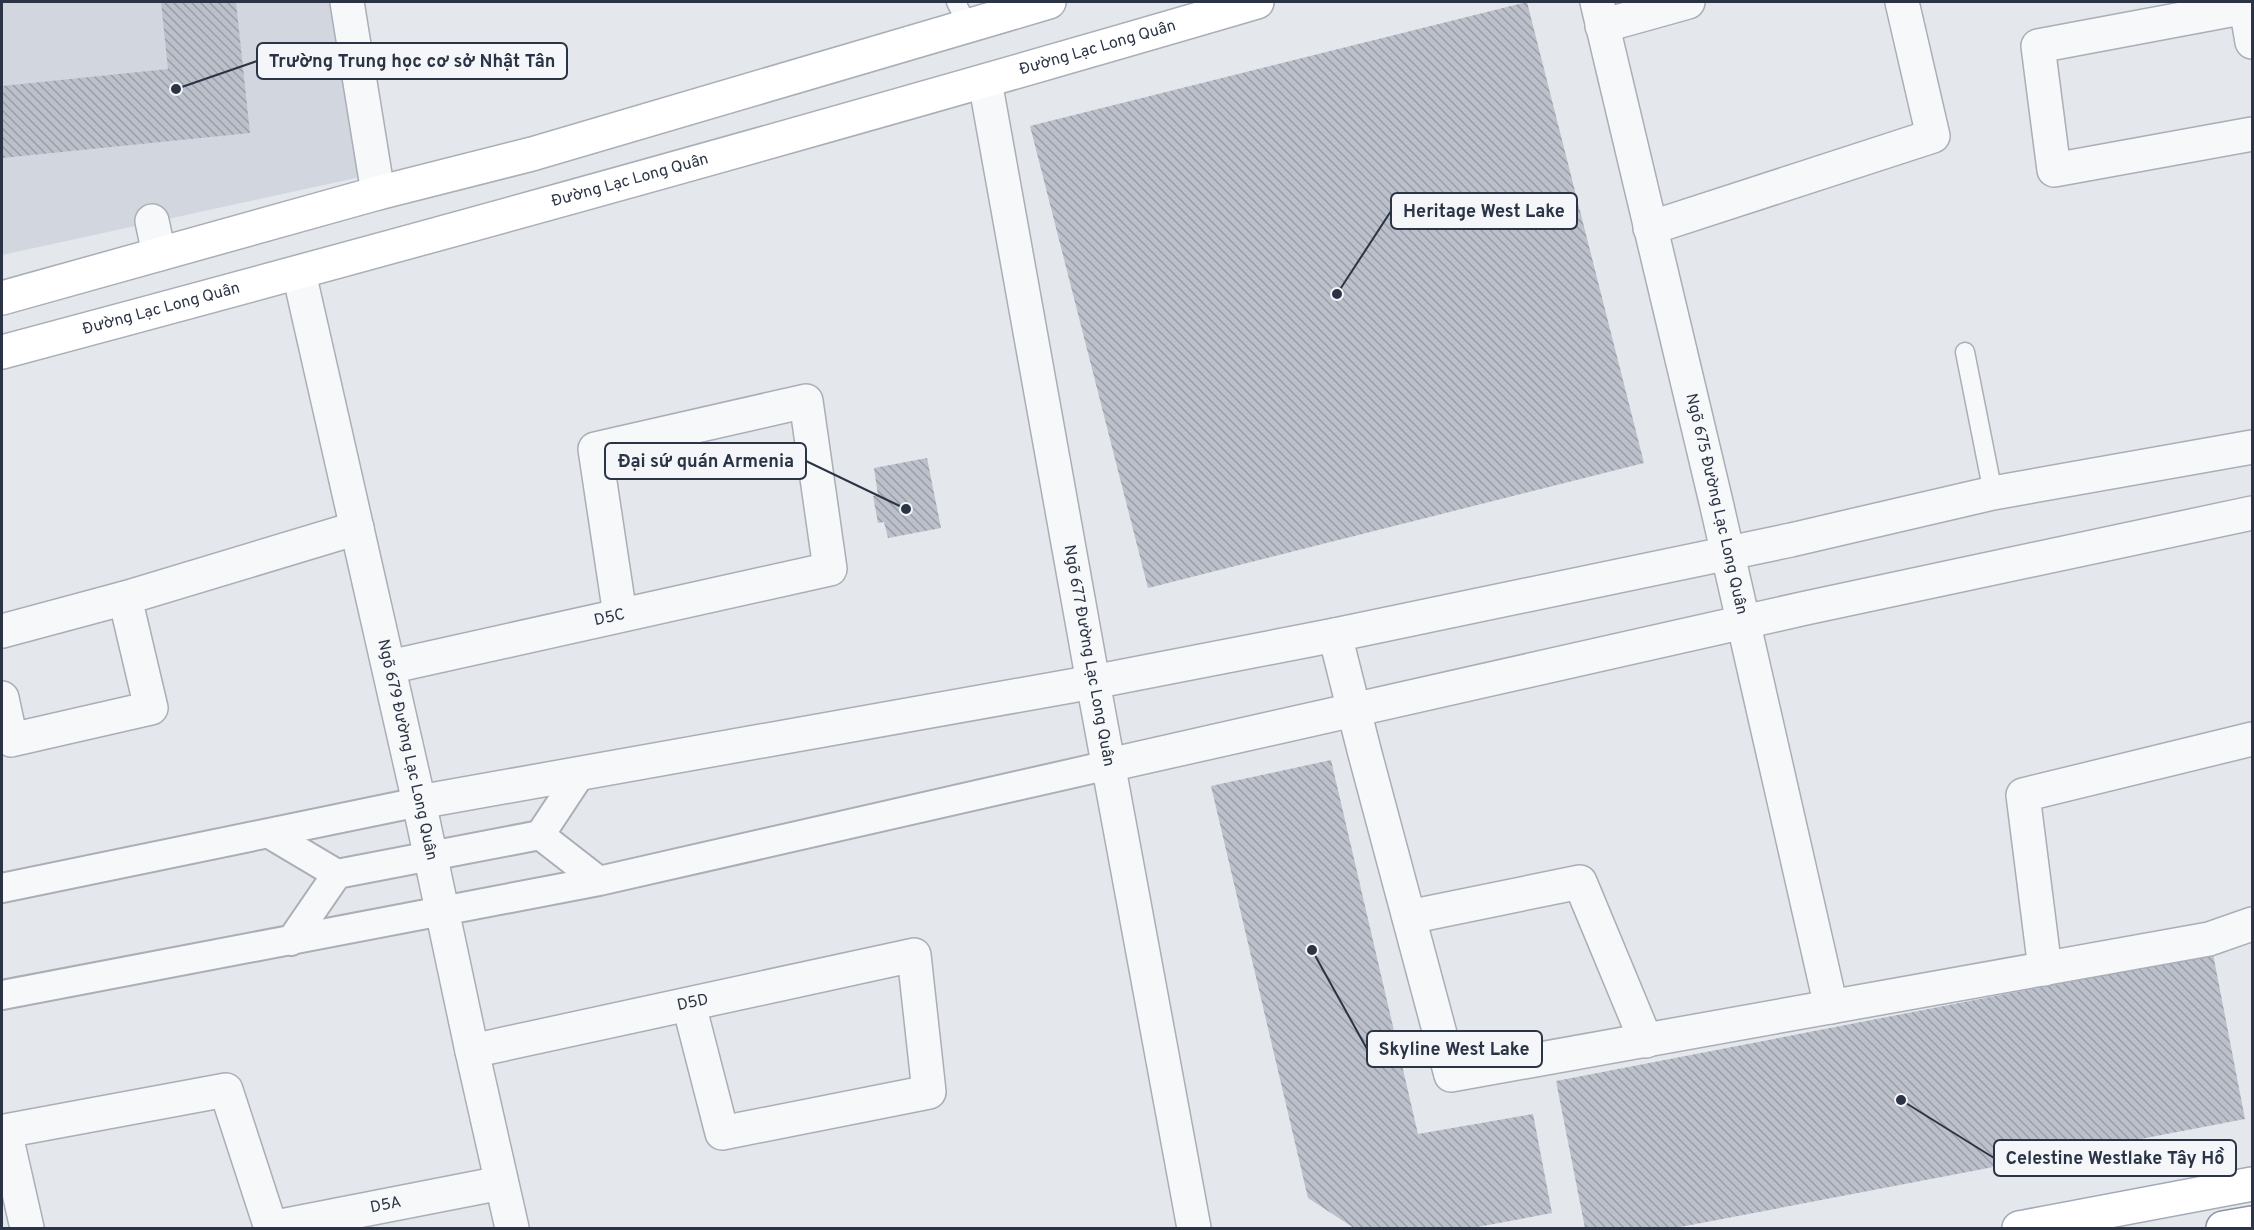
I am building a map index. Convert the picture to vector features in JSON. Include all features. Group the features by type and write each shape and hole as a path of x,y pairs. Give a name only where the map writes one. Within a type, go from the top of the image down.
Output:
{"main road":[{"path":"2,298 378,193 532,154 962,14 1049,2"},
{"name":"Đường Lạc Long Quân","path":"2,352 299,273 985,81 1257,2"},
{"path":"2019,1228 2253,1184"},
{"path":"2223,1228 2253,1223"}],"street":[{"path":"347,2 378,193"},
{"path":"1600,14 1688,2"},
{"path":"1650,228 1933,136 1902,2"},
{"path":"2253,42 2246,7 2038,46 2054,170 2253,134"},
{"name":"Ngõ 675 Đường Lạc Long Quân","path":"1600,14 1728,553 1831,1007"},
{"name":"Ngõ 677 Đường Lạc Long Quân","path":"985,81 1194,1228"},
{"path":"152,221 159,254"},
{"name":"Ngõ 679 Đường Lạc Long Quân","path":"299,273 389,667 512,1228"},
{"name":"D5C","path":"389,667 830,569 806,401 595,449 620,615"},
{"path":"2,888 419,802 1093,682 1335,635 1728,553 1993,493 2253,447"},
{"path":"2,995 599,881 1742,622 2253,513"},
{"path":"2,631 125,598 357,528"},
{"path":"2,698 11,740 151,708 125,598"},
{"path":"1335,635 1451,1075 2209,939 2253,924"},
{"path":"2045,969 2023,795 2253,739"},
{"path":"268,833 337,874 540,835 581,773"},
{"path":"540,835 599,881"},
{"path":"291,941 337,874"},
{"path":"1409,917 1580,882 1646,1041"},
{"name":"D5D","path":"472,1051 914,955 929,1092 722,1133 689,1005"},
{"path":"27,1228 5,1131 226,1090 271,1228"},
{"name":"D5A","path":"271,1228 501,1183"}],"lane":[{"path":"1965,352 1993,493"}],"shaded area":[{"path":"2,2 337,2 365,176 2,255"}],"building":[{"path":"161,2 236,2 250,133 2,158 2,86 168,69"},
{"path":"1527,2 1644,463 1148,588 1030,126"},
{"path":"927,458 941,528 888,538 884,522 878,523 873,496 878,495 874,468"},
{"path":"1331,760 1418,1134 1533,1114 1552,1213 1472,1228 1354,1228 1308,1198 1211,786"},
{"path":"2213,954 2245,1119 1675,1228 1585,1228 1556,1081"}],"place":[{"name":"Trường Trung học cơ sở Nhật Tân","path":"176,89"},
{"name":"Heritage West Lake","path":"1337,294"},
{"name":"Đại sứ quán Armenia","path":"906,509"},
{"name":"Skyline West Lake","path":"1312,950"},
{"name":"Celestine Westlake Tây Hồ","path":"1901,1100"}]}
